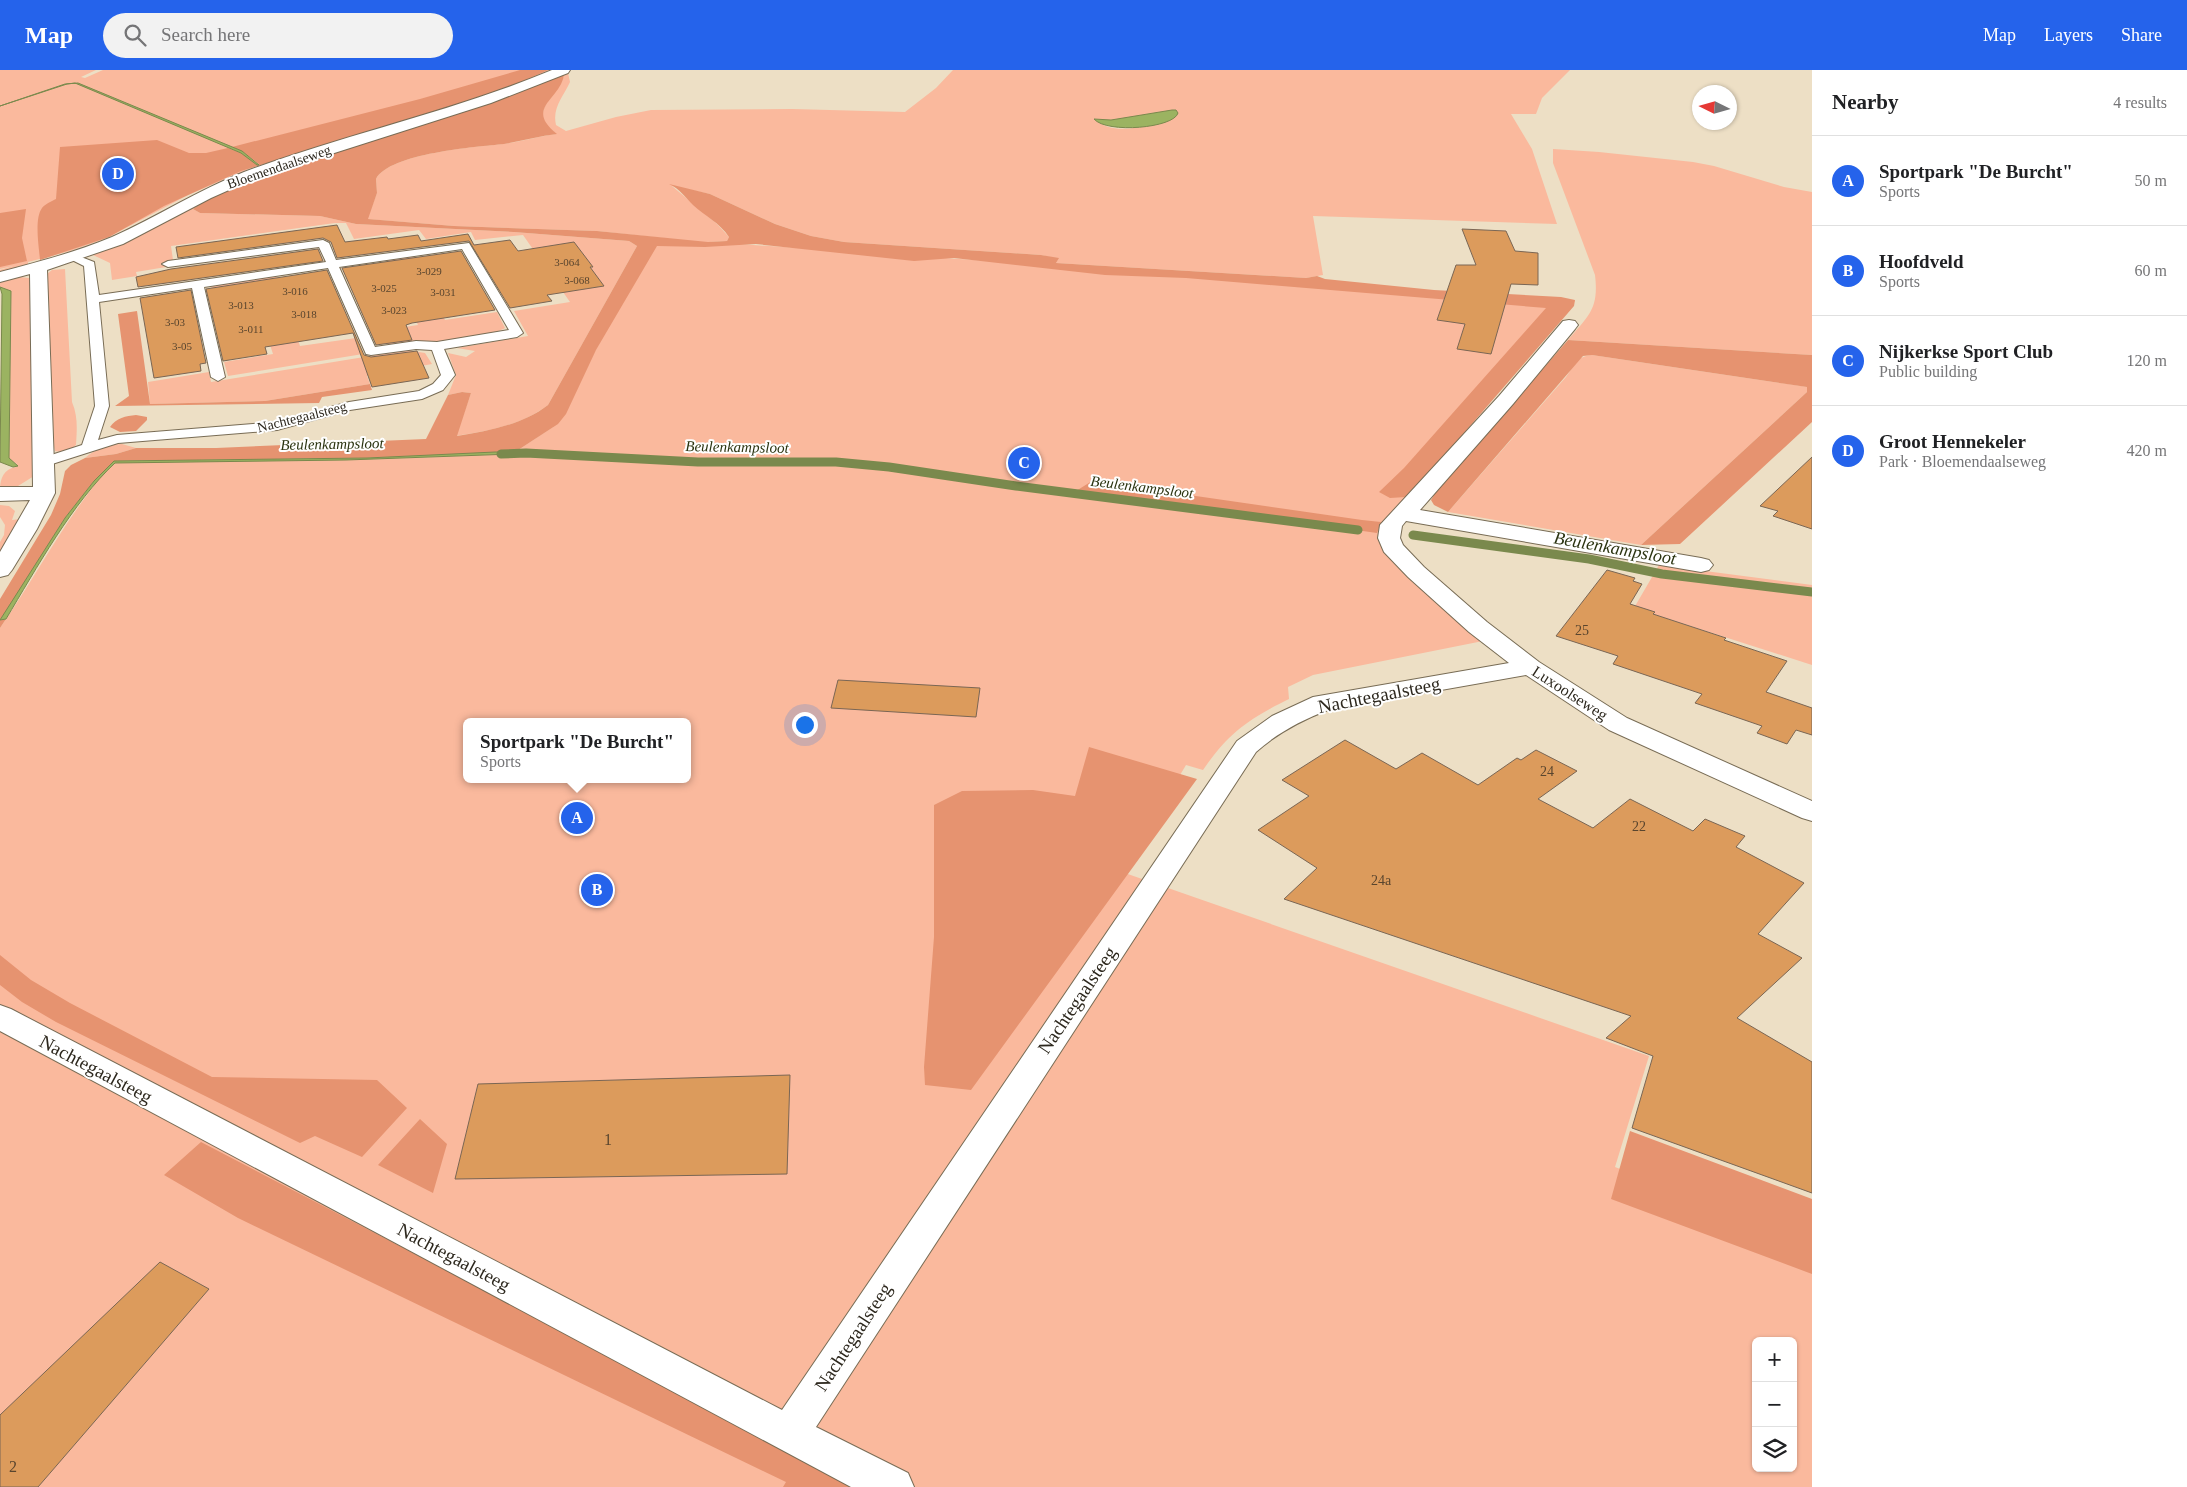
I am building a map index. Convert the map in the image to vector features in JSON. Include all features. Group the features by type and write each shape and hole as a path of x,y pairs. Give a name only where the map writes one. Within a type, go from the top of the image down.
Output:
{"street":[{"name":"Bloemendaalseweg","path":"0,277 72,257 132,233 204,195 250,175 479,102 563,70"},
{"path":"0,570 26,529 44,493 38,267"},
{"name":"Luxoolseweg","path":"1570,324 1506,400 1410,506 1401,513 1392,525 1389,538 1396,552 1478,627 1530,667 1618,724 1812,812"},
{"path":"0,494 44,493"},
{"path":"1401,513 1701,566"},
{"name":"Nachtegaalsteeg","path":"0,1017 789,1434 923,1229 1246,747 1262,732 1293,714 1322,703 1530,667"},
{"path":"789,1434 893,1487"}],"lane":[{"path":"94,299 332,264 465,245 517,333 437,346 416,345 371,351 332,264 324,243 168,264"},
{"path":"72,257 90,264 94,299 102,406 89,447"},
{"path":"197,284 218,378"},
{"name":"Nachtegaalsteeg","path":"44,462 89,447 133,437 250,430 277,426 349,406 422,395 438,387 448,375 437,346"}],"shaded area":[{"path":"0,70 96,70 81,77 85,78 103,70 550,70 527,81 406,121 251,168 188,195 107,238 70,251 28,262 28,265 0,274 0,270 13,266 0,269"},
{"path":"520,70 548,70 512,86 457,105 241,171 164,206 109,237 40,260 38,219 42,208 56,199 60,147 157,140 189,153 206,153 228,148 241,153 257,165 259,164 242,151 232,147 420,99"},
{"path":"953,70 1570,70 1542,98 1536,114 1511,114 1532,149 1557,224 1313,216 1323,275 1306,278 1056,263 1058,259 1041,255 844,242 811,236 775,224 710,194 672,186 717,224 729,237 727,241 710,242 1575,301 1380,527 1483,641 1313,675 1288,687 1289,699 1251,720 1231,736 1203,770 1186,765 1122,872 1649,1056 1615,1167 1812,1242 1812,1487 0,1487 0,628 75,511 100,476 117,461 412,458 509,453 538,454 515,452 553,427 657,239 681,240 597,231 454,226 367,219 377,193 376,179 384,170 415,157 556,134 547,126 543,119 543,113 545,106 564,75 568,73 570,82 559,103 555,119 556,125 566,131 616,117 651,110 792,109 905,112 936,88","holes":["1095,119 1152,125 1130,128 1108,127"]},
{"path":"564,75 557,91 544,110 544,117 548,125 557,134 504,144 435,153 398,163 384,170 376,179 377,193 368,219 454,226 597,231 708,242 727,241 729,237 721,228 669,184 710,194 775,224 811,236 844,242 1041,255 1059,258 1056,263 1306,278 1317,276 1325,279 1434,290 1561,297 1575,300 1574,306 1418,486 1406,497 1390,498 1379,492 1404,468 1546,308 1186,278 1105,275 954,258 914,261 756,244 705,247 657,246 596,350 566,414 558,424 515,452 367,458 114,461 94,481 65,518 1,620 6,619 0,628 0,599 51,515 60,494 65,471 71,465 85,458 116,454 136,448 216,448 426,439 448,395 462,392 471,393 457,436 493,429 516,422 527,418 548,405 637,246 629,241 514,232 356,224 320,216 200,213 193,209 228,189 266,173 510,96"},
{"path":"75,83 242,151 259,165 241,153"},
{"path":"65,84 67,84 0,106"},
{"path":"1176,110 1178,113 1174,118 1165,122 1139,127 1125,128 1112,126 1101,124 1094,119 1111,120"},
{"path":"1553,149 1693,162 1714,166 1784,187 1812,192 1812,355 1568,340 1591,311 1594,304 1596,287 1595,275 1553,163"},
{"path":"204,202 193,209 200,213 320,216 356,224 514,232 629,241 637,246 548,405 527,418 516,422 456,436 471,393 462,392 448,395 456,375 448,353 466,357 475,351 457,348 528,336 514,311 570,302 523,235 475,240 471,232 426,239 419,230 354,239 346,223 335,223 171,246 173,260 165,262 166,267 136,272 137,276 112,280 110,263 91,254"},
{"path":"26,209 22,238 27,261 0,267 0,213"},
{"path":"412,256 445,320 497,312 505,328 496,332 465,338 382,344 371,332 418,325 387,260"},
{"path":"65,269 72,402 77,434 76,445 69,450 61,452 55,451 54,447 47,274 52,270"},
{"path":"276,276 300,346 356,338 363,354 228,376 224,362 273,354 251,287 206,293 206,290 216,285"},
{"path":"20,277 29,278 31,283 34,476 18,486 0,490 4,475 8,470 16,467 17,464 9,459 11,291 0,287 0,282"},
{"path":"0,287 11,291 9,458 18,466 13,467 0,462 2,294"},
{"path":"137,311 150,404 265,401 370,384 372,390 322,397 319,403 115,406 129,396 118,314"},
{"path":"1568,340 1812,355 1812,422 1680,544 1641,545 1807,392 1807,387 1592,355 1583,356 1448,512 1434,505 1431,500 1437,490"},
{"path":"407,350 425,353 432,364 367,376 370,384 265,401 150,404 148,382 209,372 211,382"},
{"path":"1592,355 1808,387 1807,392 1641,545 1448,512 1566,377 1576,362 1583,357"},
{"path":"136,415 147,417 147,420 136,431 120,432 110,427 121,418"},
{"path":"122,444 136,448 116,454 85,458 102,448"},
{"path":"515,452 513,454 346,460 115,463 99,479 70,516 6,619 0,620 65,518 94,481 114,461 367,458"},
{"path":"1092,481 1381,522 1377,533 1076,491"},
{"path":"0,505 9,506 15,511 12,520 21,519 0,554 0,542 4,535 5,525 0,517"},
{"path":"1659,565 1812,585 1812,665 1634,608"},
{"path":"1089,747 1197,779 971,1090 925,1085 924,1067 934,937 934,805 962,791 1033,790 1075,796"},
{"path":"0,955 31,980 70,1003 212,1077 377,1080 407,1108 362,1157 315,1136 300,1143 56,1022 22,1002 0,985"},
{"path":"420,1119 447,1144 433,1193 378,1165"},
{"path":"1630,1131 1812,1199 1812,1274 1611,1199"},
{"path":"201,1142 860,1487 783,1487 786,1482 238,1218 164,1175"}],"building":[{"path":"337,225 345,242 418,235 421,241 468,234 474,245 510,240 518,251 574,242 593,267 590,267 604,286 547,295 552,301 510,308 469,241 337,258 331,242 323,238 178,258 176,247"},
{"path":"1462,229 1506,231 1515,251 1538,253 1538,285 1511,284 1491,354 1457,349 1465,324 1437,320 1456,265 1476,265"},
{"path":"318,249 323,261 138,287 136,277 171,269"},
{"path":"461,251 495,310 412,323 406,325 412,340 376,345 342,268"},
{"path":"327,270 364,355 371,357 417,351 429,378 372,387 353,333 265,347 267,354 223,361 206,289"},
{"path":"191,290 206,363 200,364 201,371 154,378 140,298"},
{"path":"1812,457 1812,529 1773,516 1778,511 1760,506"},
{"path":"1607,570 1635,578 1633,581 1642,584 1630,604 1655,612 1653,614 1726,638 1724,640 1787,661 1766,692 1812,708 1812,735 1796,730 1787,744 1757,733 1762,726 1695,703 1702,694 1613,664 1618,656 1556,636"},
{"path":"838,680 980,688 976,717 831,708"},
{"path":"1345,740 1396,769 1422,753 1478,785 1517,758 1521,760 1536,750 1577,771 1538,799 1593,828 1630,799 1693,831 1705,819 1745,836 1736,847 1804,883 1758,934 1802,958 1737,1018 1812,1062 1812,1193 1632,1128 1653,1056 1606,1038 1631,1016 1284,899 1317,868 1258,830 1309,796 1282,780"},
{"path":"790,1075 787,1174 455,1179 478,1084"},
{"path":"160,1262 209,1289 38,1487 0,1487 0,1415"}],"waterway":[{"name":"Beulenkampsloot","path":"501,454 526,453 698,462 836,462 889,467 1016,486 1358,530"},
{"name":"Beulenkampsloot","path":"1413,535 1589,559 1662,574 1812,592"}],"place":[{"name":"Groot Hennekeler","path":"118,174"},
{"name":"Nijkerkse Sport Club","path":"1024,463"},
{"name":"Sportpark \"De Burcht\"","path":"577,818"},
{"name":"Hoofdveld","path":"597,890"}]}
